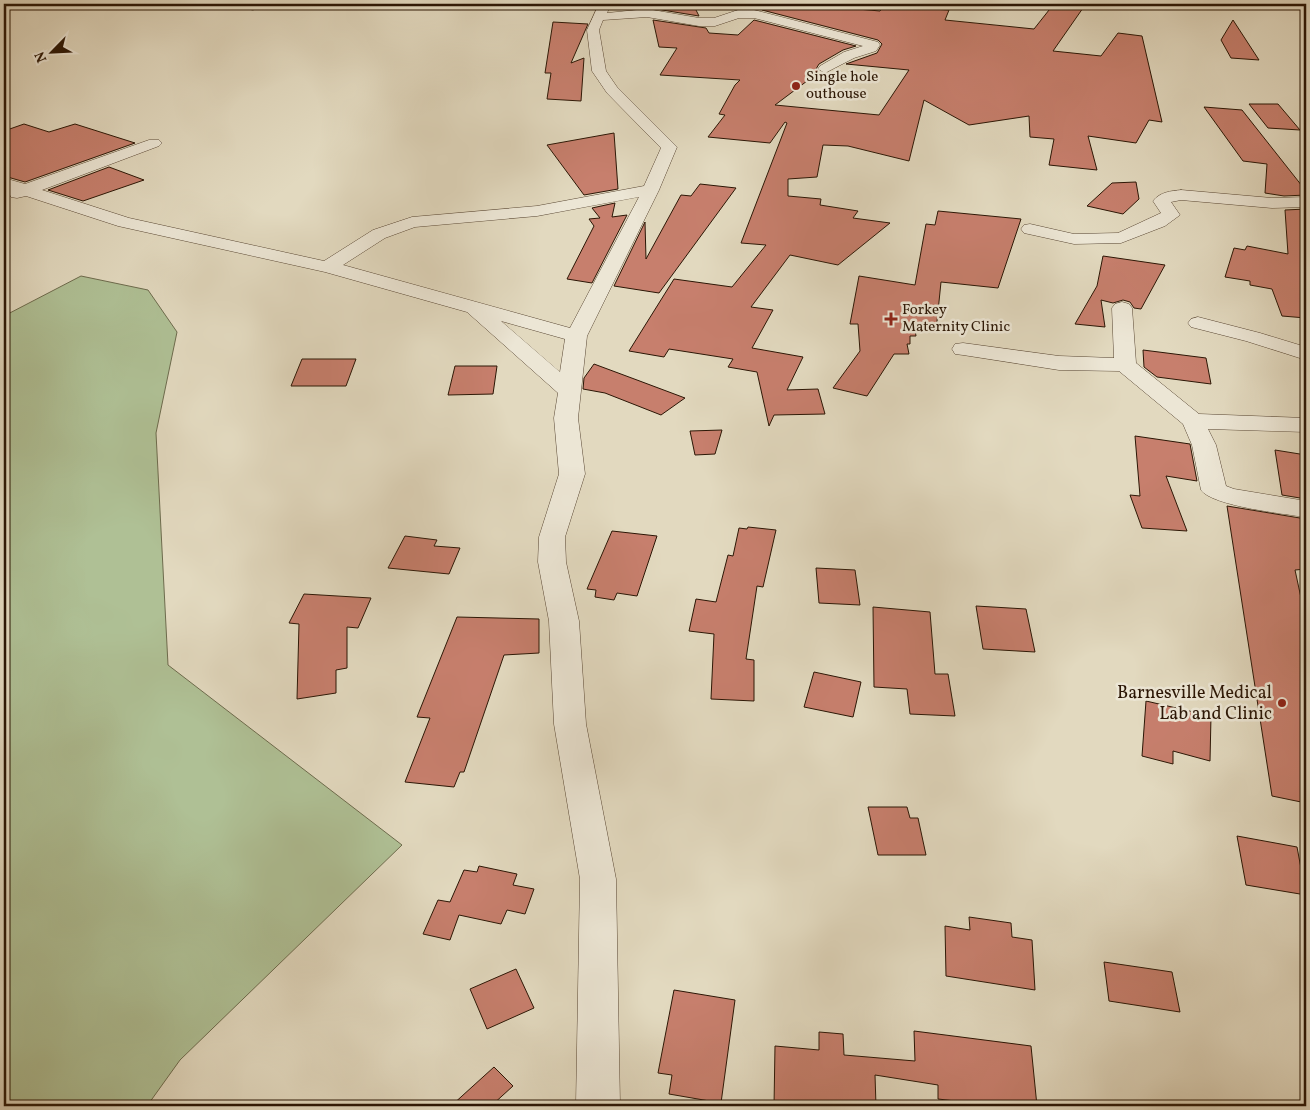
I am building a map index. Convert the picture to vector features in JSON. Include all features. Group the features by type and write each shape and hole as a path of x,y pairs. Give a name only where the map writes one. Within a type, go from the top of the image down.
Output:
{"street":[{"path":"239,4 252,8"},
{"path":"598,1106 598,879 570,724 564,621 552,562 552,538 572,474 566,418 576,336 651,190 669,147 612,90 599,71 593,30 602,10 647,13 700,22 715,22 738,14 754,14 790,22 833,36 874,45 871,48 849,55 825,69"},
{"path":"4,198 154,143"},
{"path":"4,183 23,191 124,222 327,267 576,336"},
{"path":"327,267 379,234 412,222 537,212 651,190"},
{"path":"1030,229 1074,239 1121,238 1171,215 1162,201 1168,197 1306,202"},
{"path":"471,307 569,391"},
{"path":"1122,308 1125,366"},
{"path":"1198,323 1253,337 1306,354"},
{"path":"963,349 1059,363 1125,366 1193,421 1204,445 1214,490 1248,500 1306,509"},
{"path":"1193,421 1306,425"}],"green space":[{"path":"81,276 148,290 177,332 156,433 168,665 402,845 180,1060 147,1106 4,1106 4,316"}],"building":[{"path":"649,4 694,6 699,16 650,8"},
{"path":"766,4 801,4 880,11 883,7 949,10 945,20 1034,29 1053,5 1083,8 1053,51 1101,56 1118,33 1142,36 1162,122 1149,120 1136,143 1088,136 1097,170 1049,165 1054,139 1030,137 1029,116 969,125 924,100 909,161 848,146 823,145 817,177 788,179 788,196 821,199 820,205 858,211 853,218 890,223 838,265 790,255 751,307 773,310 752,348 803,357 787,390 818,389 825,414 774,415 769,426 757,372 728,367 733,359 669,349 664,357 629,351 674,279 732,287 766,245 741,243 787,123 785,122 770,143 708,137 725,115 719,114 735,85 740,80 660,75 677,48 659,47 653,20 706,28 709,33 738,35 754,20 856,46 843,50 819,64 816,69 819,72 775,105 879,115 909,70 846,64 877,53 882,44 878,40 762,10"},
{"path":"1233,20 1259,60 1231,58 1221,40"},
{"path":"553,22 588,24 571,63 584,58 581,101 547,99 551,73 545,73"},
{"path":"1249,104 1278,104 1300,130 1268,128"},
{"path":"1204,107 1242,110 1306,191 1306,195 1284,196 1265,193 1267,164 1243,161"},
{"path":"24,124 49,132 75,124 135,143 25,182 4,176 4,131"},
{"path":"614,133 618,189 584,195 547,145"},
{"path":"109,167 144,180 83,201 48,190"},
{"path":"1136,182 1139,199 1123,214 1087,206 1112,183"},
{"path":"700,184 736,188 659,293 614,286 645,222 646,259 681,195 691,196"},
{"path":"615,203 612,217 627,215 592,283 567,279 594,226 589,219 600,218 592,208"},
{"path":"1306,209 1306,318 1282,316 1272,289 1250,285 1250,281 1225,277 1234,248 1245,250 1247,246 1288,254 1285,210"},
{"path":"938,211 1021,219 998,288 941,282 936,331 915,330 916,336 910,336 910,344 907,344 909,354 894,354 867,396 833,388 860,351 858,324 850,324 859,276 915,285 926,224 935,225"},
{"path":"1103,256 1165,265 1141,309 1134,308 1130,302 1123,300 1113,303 1101,300 1105,327 1075,324 1097,286"},
{"path":"1143,350 1206,358 1211,384 1157,377 1144,367"},
{"path":"302,359 356,359 346,386 291,386"},
{"path":"594,364 685,398 661,415 605,393 583,389 584,378"},
{"path":"455,366 497,366 493,394 448,395"},
{"path":"722,430 715,454 695,455 690,431"},
{"path":"1135,436 1190,444 1197,481 1166,476 1187,531 1142,528 1130,495 1140,496"},
{"path":"1275,450 1306,455 1306,499 1282,495"},
{"name":"Barnesville Medical Lab and Clinic","path":"1227,506 1306,519 1306,569 1295,570 1306,621 1306,803 1272,796"},
{"path":"748,527 776,530 763,587 757,586 746,659 754,660 754,701 711,699 714,634 689,631 696,599 716,602 728,555 733,556 739,528 747,529"},
{"path":"612,531 657,536 637,596 617,593 614,600 595,597 596,590 587,589"},
{"path":"405,536 437,540 434,546 460,548 449,574 388,568"},
{"path":"816,568 855,570 860,605 819,603"},
{"path":"304,594 371,598 358,628 347,627 347,668 336,670 336,693 297,699 299,624 289,623"},
{"path":"976,606 1026,609 1035,652 983,649"},
{"path":"873,607 930,612 935,674 948,674 955,716 910,714 907,689 874,687"},
{"path":"457,617 539,619 539,653 504,655 464,772 460,772 454,787 405,782 430,718 417,717"},
{"path":"814,672 861,682 853,717 804,707"},
{"path":"1146,701 1211,716 1210,761 1173,751 1173,764 1142,756"},
{"path":"868,807 907,807 910,818 918,818 926,855 878,855"},
{"path":"1237,836 1297,847 1306,895 1246,885"},
{"path":"479,866 517,874 513,885 534,889 525,914 507,910 501,924 459,915 450,940 423,934 438,900 450,902 464,870 477,872"},
{"path":"969,917 1011,923 1012,937 1032,940 1035,990 946,976 945,926 970,930"},
{"path":"1104,962 1172,972 1180,1012 1109,1001"},
{"path":"516,969 534,1008 487,1029 470,989"},
{"path":"674,990 735,1000 721,1103 669,1094 672,1075 658,1073"},
{"path":"914,1031 1031,1046 1037,1106 998,1106 938,1099 938,1085 875,1075 876,1106 774,1106 775,1046 819,1050 819,1032 843,1034 844,1055 915,1061"},
{"path":"494,1067 513,1086 491,1106 451,1106"}],"place":[{"name":"Single hole outhouse","path":"796,86"},
{"name":"Forkey Maternity Clinic","path":"891,319"},
{"name":"Barnesville Medical Lab and Clinic","path":"1282,703"}]}
